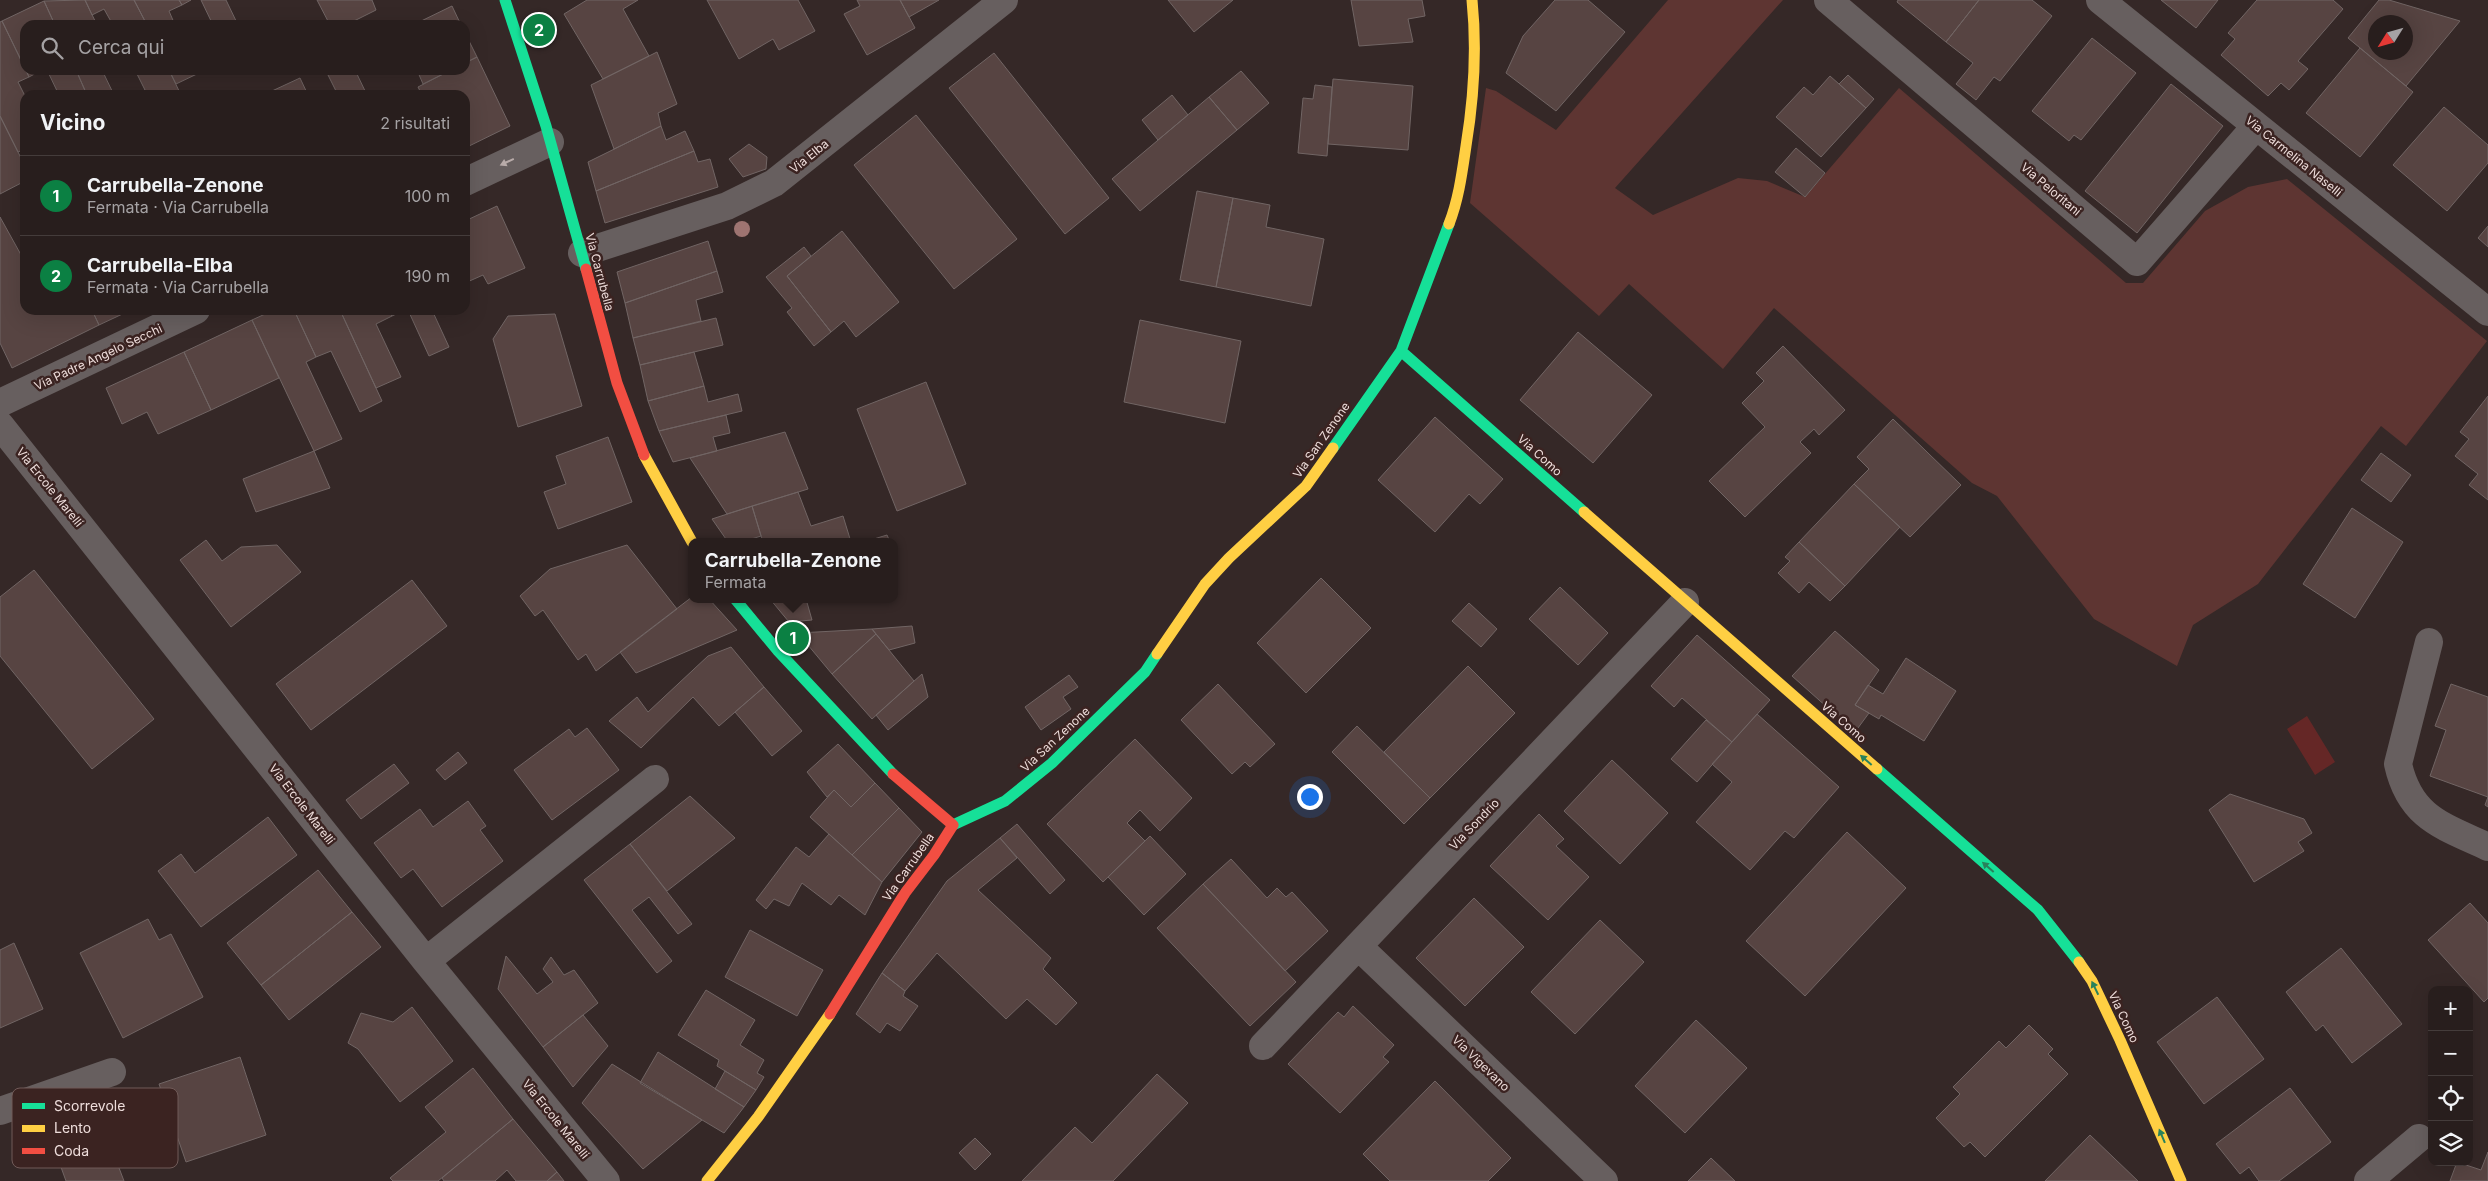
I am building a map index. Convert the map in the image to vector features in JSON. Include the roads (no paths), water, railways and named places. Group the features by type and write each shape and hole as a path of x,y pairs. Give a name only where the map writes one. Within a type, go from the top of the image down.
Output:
{"street":[{"name":"Via Carrubella","path":"505,0 550,142 582,254 612,372 632,427 658,484 690,538"},
{"name":"Via Elba","path":"582,254 727,206 774,183 1004,0"},
{"name":"Via San Zenone","path":"953,825 1005,801 1052,763 1145,672 1205,584 1229,558 1306,486 1401,351 1458,200 1472,107 1476,37 1472,0"},
{"name":"Via Peloritani","path":"1828,0 2137,262 2256,126"},
{"name":"Via Carmelina Naselli","path":"2100,0 2488,312"},
{"path":"470,180 550,142"},
{"name":"Via Padre Angelo Secchi","path":"0,403 185,315"},
{"name":"Via Como","path":"1401,351 2038,910 2062,938 2092,981 2181,1181"},
{"name":"Via Ercole Marelli","path":"0,425 426,962 606,1181"},
{"name":"Via Sondrio","path":"1262,1046 1685,602"},
{"path":"738,603 778,651 894,775 953,825"},
{"path":"2429,642 2398,764 2402,782 2413,802 2432,821 2488,847"},
{"path":"426,962 655,780"},
{"name":"Via Carrubella","path":"707,1181 758,1117 818,1033 905,893 934,855 953,825"},
{"name":"Via Vigevano","path":"1358,946 1604,1181"},
{"path":"66,1088 112,1072"},
{"path":"0,1111 12,1107"},
{"path":"2368,1181 2419,1138"}],"place":[{"name":"Carrubella-Elba","path":"539,30"},
{"name":"Carrubella-Zenone","path":"793,638"}]}
